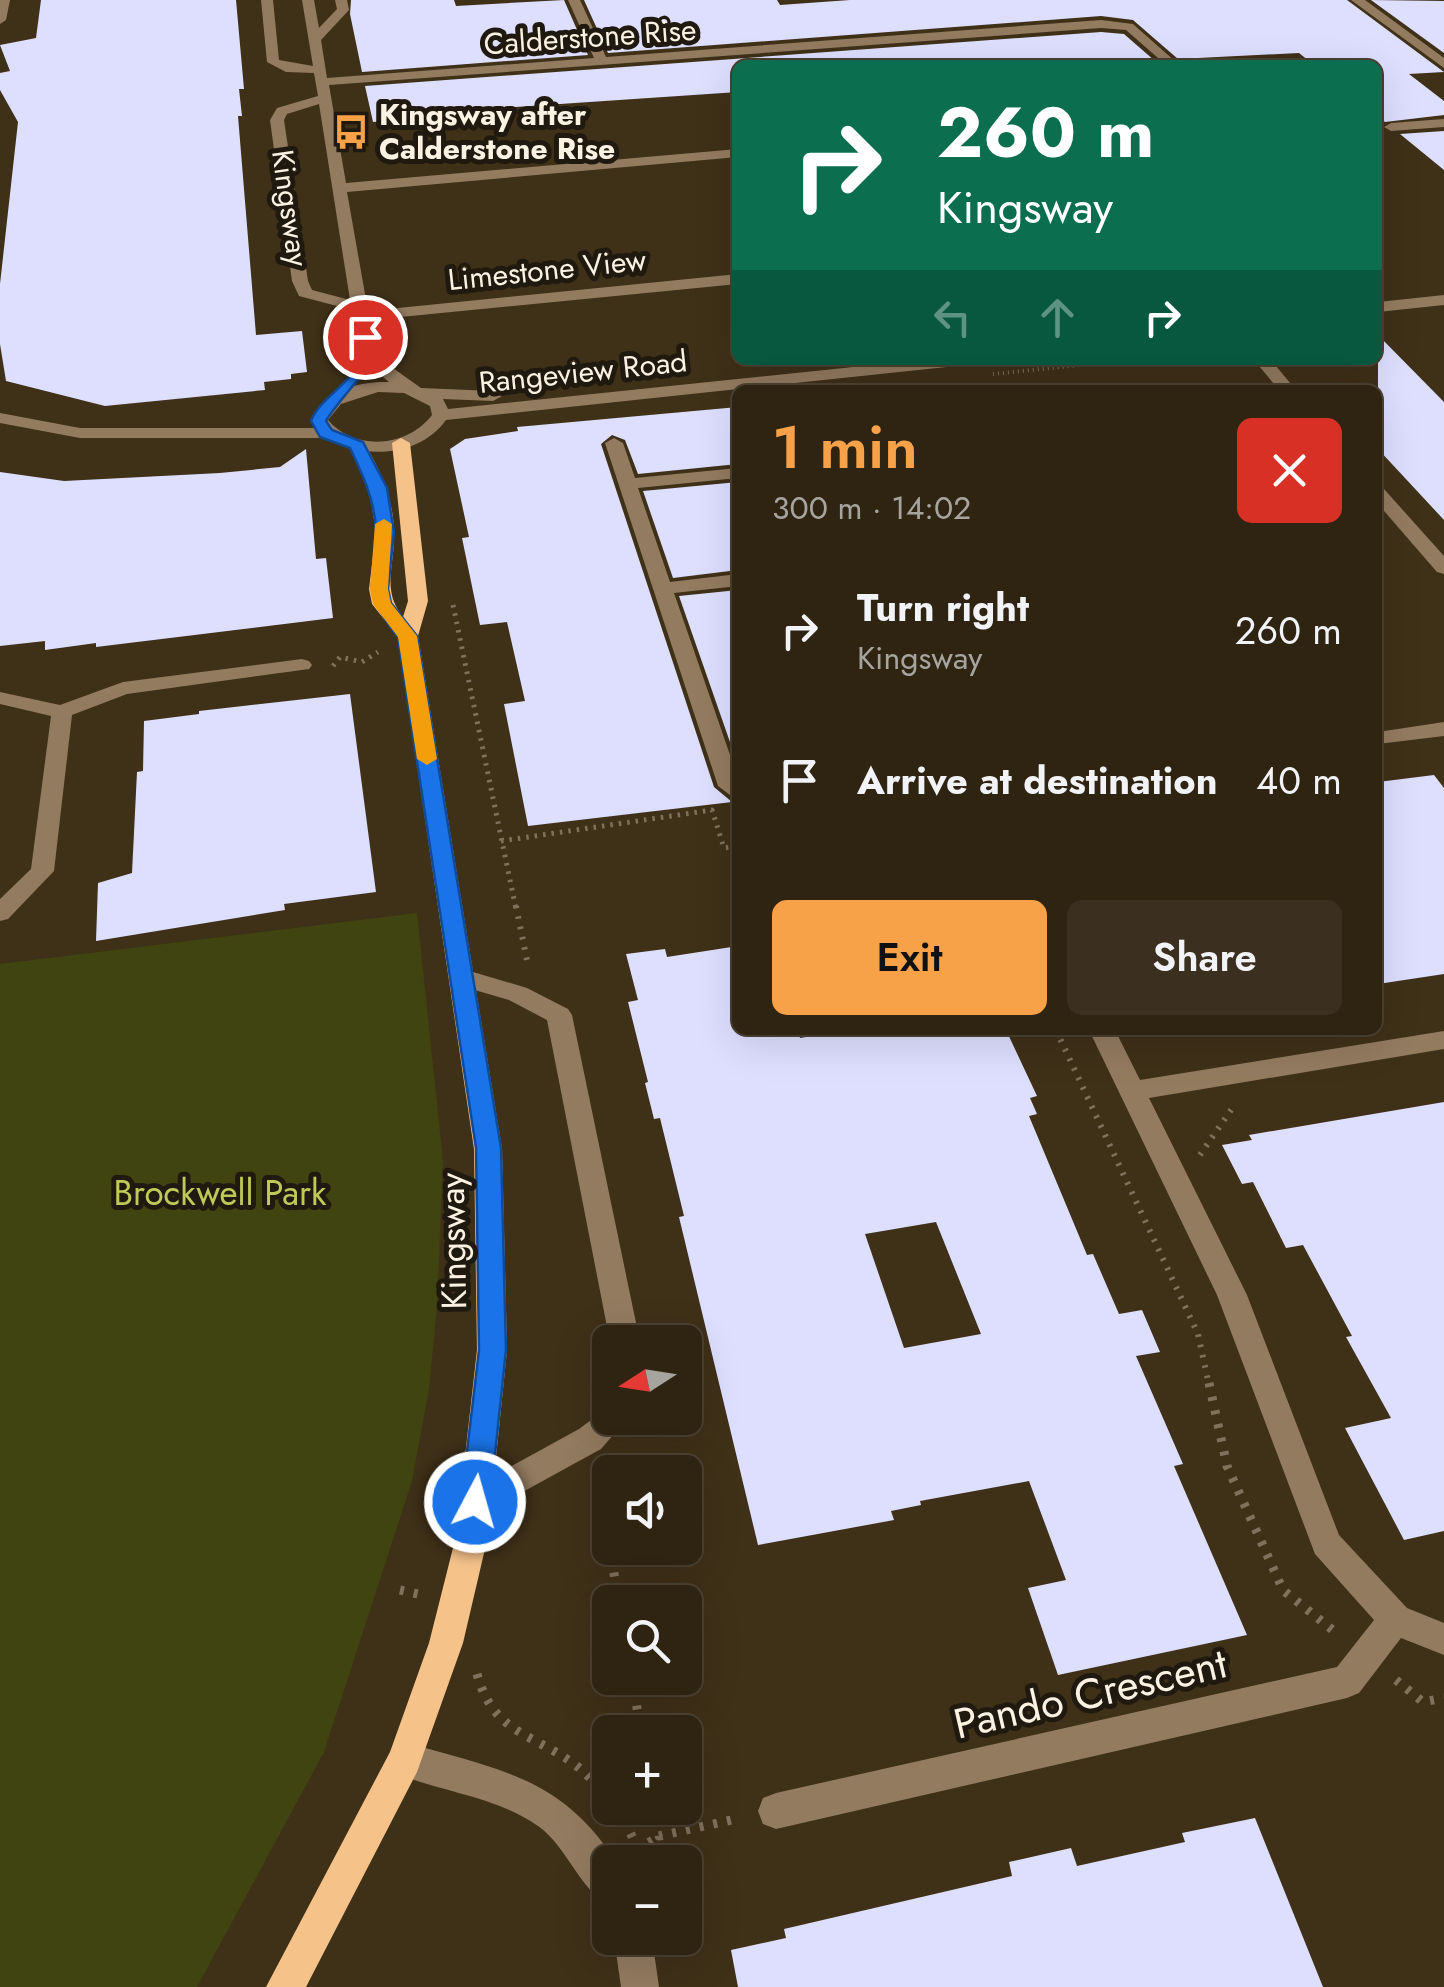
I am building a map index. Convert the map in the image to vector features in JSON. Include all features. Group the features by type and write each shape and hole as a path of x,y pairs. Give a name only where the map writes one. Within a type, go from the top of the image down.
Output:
{"main road":[{"name":"Kingsway","path":"394,643 418,601 401,442"},
{"name":"Kingsway","path":"285,1987 405,1760 446,1643 472,1536 492,1350 489,1167 463,978 394,643 379,589 385,532 378,488 357,445"}],"street":[{"path":"0,20 4,0"},
{"path":"267,0 274,62 322,83"},
{"name":"Kingsway","path":"308,0 368,358"},
{"path":"314,39 343,10 341,0"},
{"path":"574,0 602,61"},
{"path":"1356,0 1444,64"},
{"name":"Calderstone Rise","path":"322,83 1101,24 1129,26 1168,60"},
{"name":"Kingsway","path":"322,83 282,110 278,120 300,281 305,292 362,312"},
{"path":"1391,128 1444,123"},
{"path":"341,188 732,154"},
{"name":"Limestone View","path":"362,312 732,280"},
{"path":"1382,307 1444,300"},
{"path":"1382,319 1444,313"},
{"path":"0,418 35,430 118,436 216,431 326,433 357,445 401,442 423,434 441,416 438,403 368,358 340,396 323,409 216,431"},
{"name":"Rangeview Road","path":"441,416 830,365"},
{"name":"Rangeview Road","path":"340,396 378,387 507,395 906,365"},
{"path":"1266,365 1284,385"},
{"path":"323,409 318,421 326,433"},
{"path":"614,443 732,789"},
{"path":"627,484 732,474"},
{"path":"1382,503 1444,568"},
{"path":"662,589 732,581"},
{"path":"0,698 62,712 123,688 302,665"},
{"path":"0,912 42,871 62,712"},
{"path":"1382,737 1444,729"},
{"path":"463,978 518,994 559,1015 622,1325"},
{"path":"1105,1035 1232,1295 1326,1544 1395,1620 1444,1639"},
{"path":"1134,1091 1444,1040"},
{"path":"475,1502 592,1434"},
{"name":"Pando Crescent","path":"776,1811 1347,1682 1395,1620"},
{"path":"405,1760 498,1789 553,1814 592,1859"},
{"path":"635,1955 640,1987"}],"path":[{"path":"450,591 529,970 518,994"},
{"path":"302,665 327,674 340,657 362,662 394,643"},
{"path":"501,840 712,810 724,848 732,847"},
{"path":"1058,1035 1198,1334 1227,1466 1282,1590 1423,1702 1444,1698"},
{"path":"1120,1167 1201,1154 1234,1106 1253,1103"},
{"path":"603,1435 617,1585"},
{"path":"400,1590 456,1603"},
{"path":"476,1660 478,1680 491,1709 522,1738 570,1762 592,1782"},
{"path":"646,1845 659,1836 776,1811"},
{"path":"657,1825 659,1836"}],"green space":[{"name":"Brockwell Park","path":"417,913 443,1161 429,1389 412,1481 324,1752 197,1987 0,1987 0,964"}],"building":[{"path":"41,0 236,0 244,89 239,89 242,116 238,116 256,335 302,331 307,372 291,374 291,379 264,382 265,390 105,406 6,381 0,344 0,284 18,122 0,90 0,73 10,71 0,45 36,38"},
{"path":"351,0 454,0 456,6 564,0 588,55 362,72 350,14"},
{"path":"584,0 777,0 780,5 850,0 1347,0 1444,72 1409,74 1444,101 1444,115 1382,119 1382,60 1308,60 1299,53 1178,59 1133,20 1101,16 608,53"},
{"path":"1371,0 1444,1 1444,53"},
{"path":"1101,32 1124,34 1154,60 732,60 732,92 425,113 427,118 373,122 365,86"},
{"path":"1444,131 1444,170 1400,134"},
{"path":"1382,339 1444,402 1444,520 1382,453 1382,385 1378,385"},
{"path":"732,408 732,465 638,474 625,440 612,435 601,444 714,787 732,802 528,826 504,704 525,701 507,622 480,625 462,538 469,537 450,449 465,439 518,431 517,427"},
{"path":"306,449 316,559 326,558 333,618 96,647 96,643 45,650 45,641 0,646 0,472 64,481 220,473 280,467"},
{"path":"732,483 732,571 673,578 643,491"},
{"path":"732,591 732,748 679,596"},
{"path":"350,694 376,892 284,904 285,910 96,941 98,883 132,873 144,721"},
{"path":"1434,775 1444,788 1444,974 1382,983 1382,782"},
{"path":"732,947 732,1035 1008,1035 1037,1096 1030,1098 1037,1114 1029,1116 1087,1255 1093,1254 1119,1314 1142,1310 1160,1352 1136,1356 1183,1464 1174,1466 1247,1635 1058,1675 1028,1588 1066,1580 1029,1481 920,1501 921,1505 891,1511 894,1520 758,1545 679,1217 684,1216 660,1118 654,1119 628,1002 638,1000 626,954 665,949 667,957","holes":["936,1222 981,1334 904,1348 865,1234"]},
{"path":"1444,1102 1444,1531 1404,1540 1345,1428 1391,1418 1346,1337 1352,1336 1303,1245 1286,1248 1253,1182 1242,1184 1222,1145 1252,1140 1249,1135"},
{"path":"1255,1818 1323,1987 738,1987 731,1950 786,1938 784,1929 1012,1876 1009,1862 1071,1848 1077,1866 1185,1842 1182,1833"}],"slow traffic":[{"path":"384,524 379,589 382,604 408,636 427,759"}],"place":[{"name":"Kingsway after Calderstone Rise","path":"351,132"}],"route":[{"path":"365,337 368,358 340,396 323,409 318,421 326,433 357,445 378,488 385,532 379,589 382,604 408,636 488,1148 492,1350 475,1502"}]}
